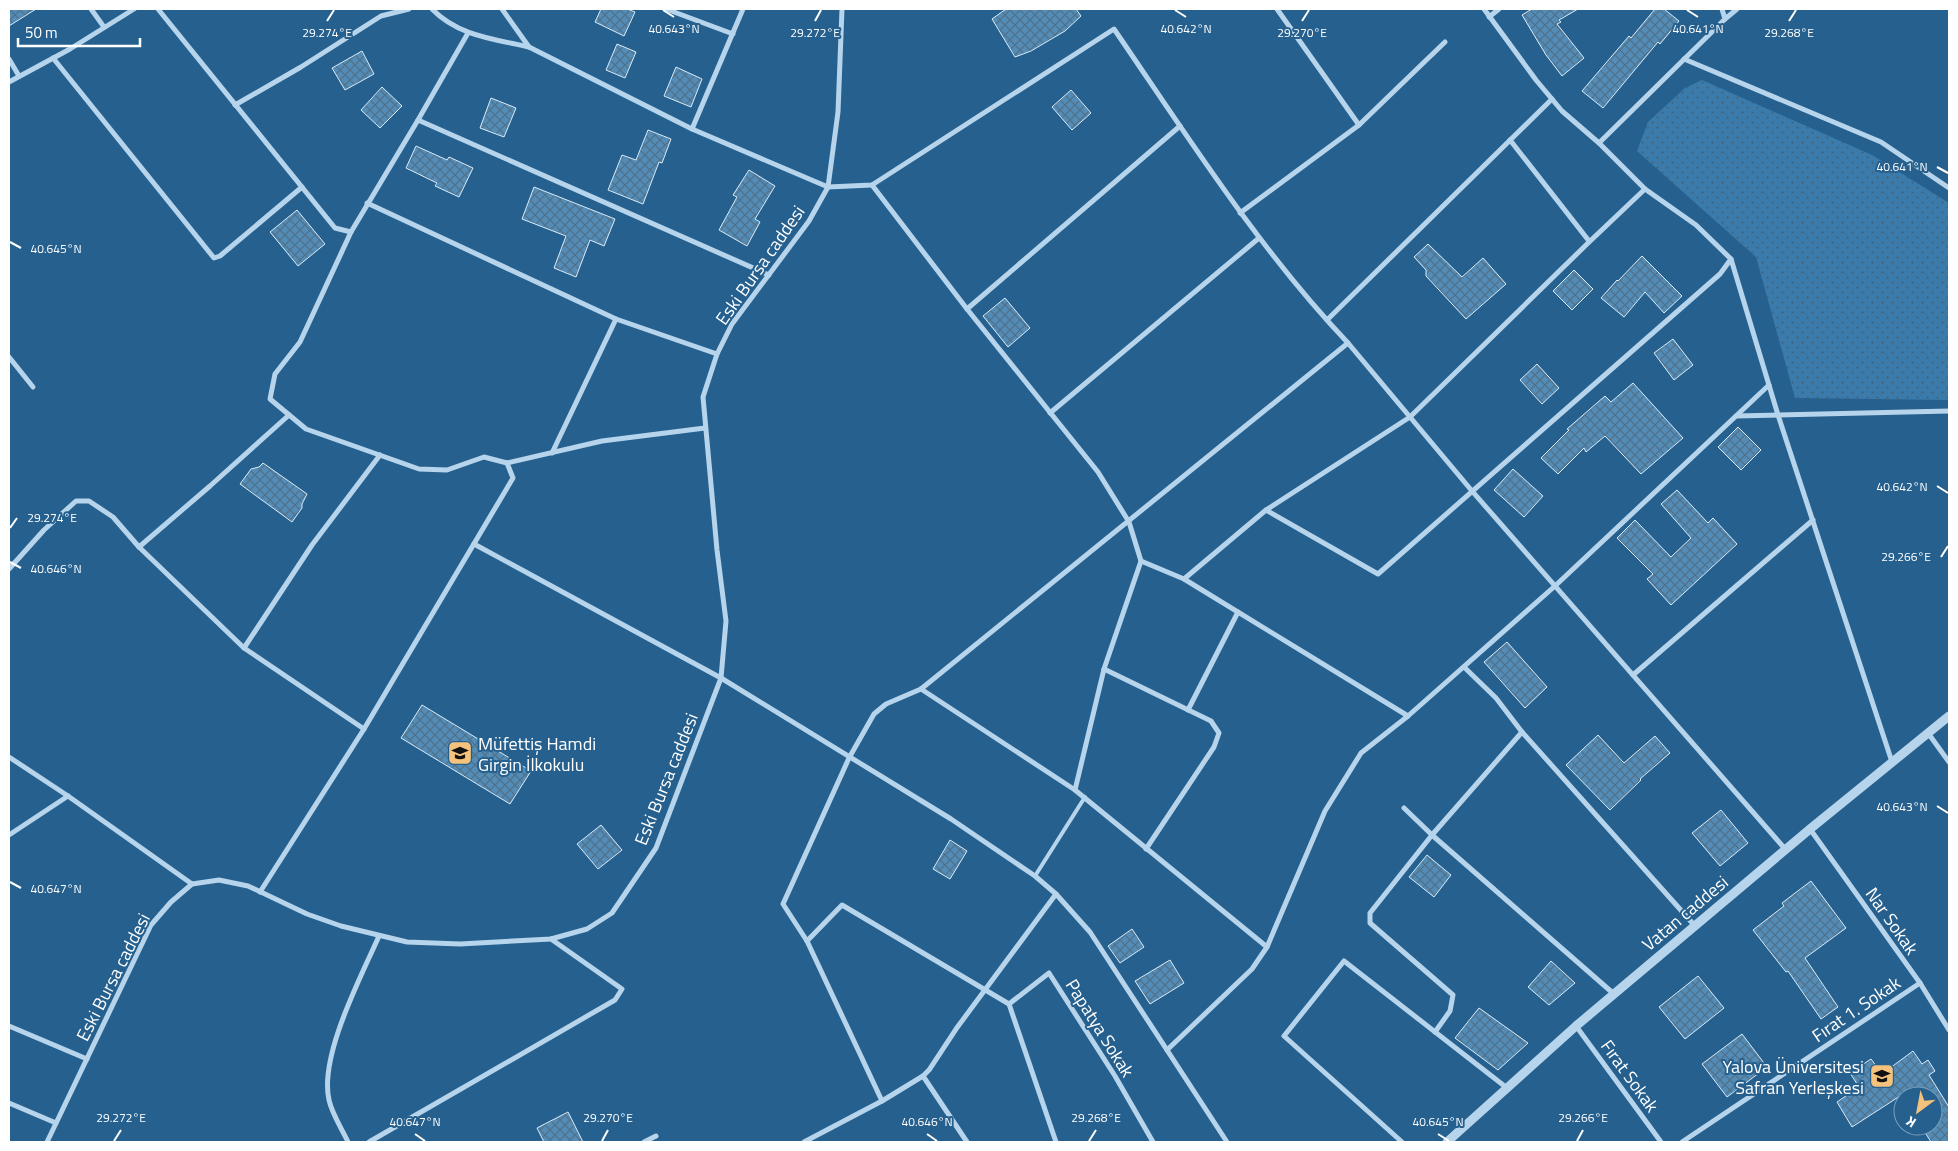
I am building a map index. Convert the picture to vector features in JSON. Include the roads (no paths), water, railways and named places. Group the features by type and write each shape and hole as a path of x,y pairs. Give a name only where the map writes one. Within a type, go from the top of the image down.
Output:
{"street":[{"path":"91,9 104,27"},
{"path":"9,82 134,9"},
{"path":"158,9 335,228 351,232"},
{"path":"235,104 301,67 381,16 409,9"},
{"path":"432,9 443,20 468,33 529,47 692,129 828,187 872,185 1114,29 1259,238 1472,491 1786,850"},
{"path":"502,9 529,47"},
{"path":"666,9 733,34"},
{"path":"692,129 744,9"},
{"name":"Eski Bursa caddesi","path":"47,1142 151,925 171,902 192,884 219,880 248,886 307,914 379,936 407,942 460,944 551,938 587,929 612,914 656,848 720,678 726,620 703,397 717,354 732,324 809,221 828,187 838,112 842,9"},
{"path":"1277,9 1359,125"},
{"path":"1484,9 1488,17 1562,111 1599,143 1645,189 1696,225 1730,259 1778,415 1892,762"},
{"path":"1488,17 1499,9"},
{"path":"1722,9 1725,19"},
{"path":"1599,143 1684,58 1737,9"},
{"path":"468,33 351,232 300,342 275,374 270,399 306,429 419,469 447,470 484,457 507,464 602,441 706,428"},
{"path":"1240,213 1359,125 1445,42"},
{"path":"53,58 214,258 220,256 302,187"},
{"path":"1684,58 1881,142 1949,188"},
{"path":"9,60 19,76"},
{"path":"1327,320 1552,99"},
{"path":"418,120 769,275"},
{"path":"967,309 1180,126"},
{"path":"1510,140 1589,241"},
{"path":"872,185 967,309 1098,472 1129,522 1141,561 1104,669 1075,790"},
{"path":"1184,580 1266,510 1410,417 1589,241 1645,189"},
{"path":"368,204 616,318 717,354"},
{"path":"1050,413 1259,238"},
{"path":"1266,510 1378,574 1720,274 1730,259"},
{"path":"552,453 616,318"},
{"path":"882,1101 807,940 783,904 849,758 874,714 886,704 921,689 1348,343"},
{"path":"9,357 33,386"},
{"path":"1167,1050 1252,969 1266,947 1325,811 1361,753 1408,716 1555,586 1769,385"},
{"path":"1736,416 1949,411"},
{"path":"140,547 289,415"},
{"path":"244,648 312,545 380,455"},
{"path":"260,892 364,729 513,478 507,464"},
{"path":"9,569 44,530 76,501 89,501 113,517 140,547 244,648 364,729"},
{"path":"1633,675 1813,520"},
{"path":"474,544 720,678 951,819 1036,876 1056,894 1090,932 1227,1142"},
{"path":"1141,561 1184,580 1408,716"},
{"path":"1188,710 1238,612"},
{"path":"1464,666 1496,698 1522,732 1695,926"},
{"path":"1104,669 1211,721 1218,733 1214,747 1146,849"},
{"path":"921,689 1075,790 1266,947"},
{"name":"Vatan caddesi","path":"1447,1142 1576,1026 1810,829 1949,716"},
{"path":"1435,1032 1450,1011 1453,995 1370,923 1370,913 1432,836 1522,732"},
{"path":"1928,733 1949,762"},
{"path":"9,757 68,796 192,884"},
{"path":"9,836 68,796"},
{"path":"1404,808 1432,836 1614,994"},
{"name":"Nar Sokak","path":"1810,829 1920,983 1949,1030"},
{"path":"804,1142 882,1101 923,1076 1056,894"},
{"path":"807,940 842,905 1009,1004 1056,1142"},
{"path":"348,1142 329,1100 329,1070 338,1034 379,936"},
{"path":"369,1142 615,1000 622,989 551,938"},
{"path":"1402,1142 1284,1036 1344,961 1507,1088"},
{"name":"Papatya Sokak","path":"1009,1004 1049,973 1115,1076 1153,1142"},
{"name":"Fırat 1. Sokak","path":"1682,1142 1920,983"},
{"path":"9,1026 88,1059"},
{"name":"Fırat Sokak","path":"1576,1026 1661,1142"},
{"path":"923,1076 967,1142"},
{"path":"9,1103 56,1123"},
{"path":"644,1142 656,1136"}],"lane":[{"path":"1036,876 1084,797"}],"place":[{"name":"Müfettiş Hamdi Girgin İlkokulu","path":"460,753"},
{"name":"Yalova Üniversitesi Safran Yerleşkesi","path":"1882,1076"}]}
